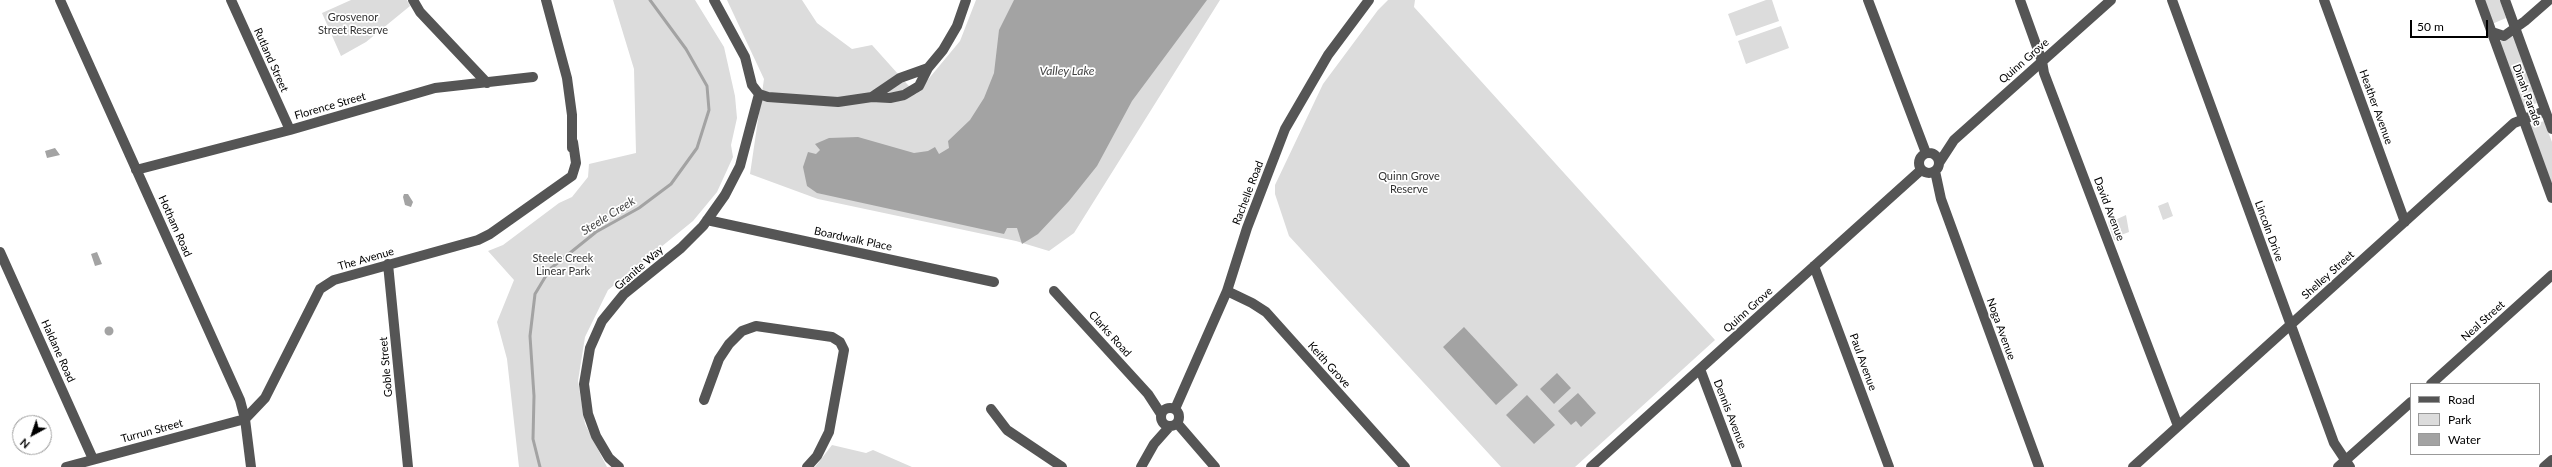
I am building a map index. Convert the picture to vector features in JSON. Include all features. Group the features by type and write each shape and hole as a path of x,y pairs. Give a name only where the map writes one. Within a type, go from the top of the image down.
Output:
{"street":[{"name":"Hotham Road","path":"60,0 240,400 246,419 251,467"},
{"name":"Rutland Street","path":"231,0 290,130"},
{"path":"413,0 420,12 487,83"},
{"name":"The Avenue","path":"246,419 265,398 320,288 334,280 478,240 553,188 565,183 572,176 576,163 572,142 567,78 546,0"},
{"path":"714,0 745,57 752,85 759,94 768,97 819,102 838,102 872,97 890,98 907,94 919,86 928,68 943,50 957,26 966,0"},
{"name":"Rachelle Road","path":"1172,408 1227,291 1247,228 1285,129 1328,55 1369,0"},
{"path":"1868,0 1929,153 1937,157 1930,169 1919,160 1929,153"},
{"name":"David Avenue","path":"2020,0 2042,61 2044,73 2178,426"},
{"name":"Quinn Grove","path":"1591,467 1814,266 1930,169 1954,140 2111,0"},
{"name":"Lincoln Drive","path":"2172,0 2290,325 2334,443 2345,465"},
{"name":"Heather Avenue","path":"2324,0 2405,222"},
{"name":"Dinah Parade","path":"2480,0 2552,198"},
{"name":"Dinah Parade","path":"2505,0 2552,129"},
{"path":"2492,32 2504,36 2515,29 2549,0"},
{"path":"872,97 900,78 928,68"},
{"name":"Florence Street","path":"136,170 290,130 435,88 533,77"},
{"name":"Granite Way","path":"619,467 609,458 596,436 588,414 584,384 590,348 602,321 624,294 681,248 707,220 725,195 740,166 759,94"},
{"name":"Shelley Street","path":"2133,467 2514,123 2523,118 2545,112"},
{"name":"Quinn Grove","path":"1929,153 1954,140"},
{"name":"Noga Avenue","path":"1930,169 2039,467"},
{"name":"Boardwalk Place","path":"707,220 994,282"},
{"name":"Haldane Road","path":"0,252 95,462"},
{"name":"Goble Street","path":"388,264 408,467"},
{"name":"Paul Avenue","path":"1814,266 1889,467"},
{"name":"Neal Street","path":"2432,383 2552,275"},
{"name":"Clarks Road","path":"1054,291 1148,394 1168,421 1215,467"},
{"name":"Keith Grove","path":"1227,291 1252,303 1266,312 1405,467"},
{"path":"704,400 719,359 729,344 742,331 756,326 832,337 840,342 844,350 830,432 817,456 807,467"},
{"name":"Dennis Avenue","path":"1700,369 1737,467"},
{"name":"Clarks Road","path":"1148,394 1172,408"},
{"path":"2345,465 2410,403"},
{"path":"1140,467 1168,421 1180,417 1172,408 1164,409 1168,421"},
{"path":"991,409 1007,430 1062,467"},
{"name":"Turrun Street","path":"66,467 95,462 246,419"},
{"path":"2544,467 2552,460"}],"green space":[{"name":"Grosvenor Street Reserve","path":"351,0 407,0 410,6 366,42 341,56 322,13"},
{"name":"Steele Creek Linear Park","path":"613,0 695,0 724,47 735,96 737,118 731,145 733,157 717,192 693,221 608,290 585,337 578,381 585,424 607,467 519,467 507,359 497,322 514,280 488,251 503,245 559,203 572,197 588,177 589,164 636,153 634,69"},
{"path":"727,0 802,0 817,23 852,49 872,45 916,94 960,41 976,0 1220,0 1074,233 1049,251 1016,241 818,199 750,174 764,79"},
{"name":"Quinn Grove Reserve","path":"1388,0 1415,0 1414,7 1715,340 1575,467 1501,467 1289,236 1275,194 1275,185 1323,84 1378,10"},
{"path":"1766,0 1772,0 1779,21 1736,36 1728,14"},
{"path":"2483,0 2500,0 2506,18 2492,24"},
{"path":"1781,26 1789,48 1746,64 1738,41"},
{"path":"2514,36 2537,103 2522,108 2499,41"},
{"path":"2544,121 2552,142 2552,186 2530,126"},
{"path":"2168,202 2173,216 2163,220 2158,206"},
{"path":"2126,215 2129,232 2121,235 2115,220"},
{"path":"2110,220 2118,241 2114,240 2108,222"},
{"path":"832,445 866,453 873,450 912,467 815,467"}],"water":[{"name":"Valley Lake","path":"1014,0 1207,0 1132,101 1097,166 1069,201 1038,234 1022,244 1017,228 1007,228 1004,234 817,193 807,186 803,167 808,152 816,154 820,150 815,144 829,138 858,137 914,153 928,151 935,147 939,154 949,148 948,141 970,120 984,98 994,73 999,30"},
{"path":"55,148 60,155 47,158 45,151"},
{"path":"404,194 408,194 413,202 411,207 405,205 403,197"},
{"path":"97,252 102,264 95,266 91,254"},
{"path":"107,327 111,327 113,331 111,335 107,335 105,333 105,329"},
{"path":"1464,327 1518,385 1496,405 1443,347"},
{"path":"1557,373 1571,388 1554,404 1540,389"},
{"path":"1578,393 1596,413 1581,427 1576,421 1571,425 1558,411"},
{"path":"1527,395 1555,425 1534,444 1506,415"}],"waterway":[{"name":"Steele Creek","path":"540,467 533,439 534,396 530,336 535,294 550,269 596,232 639,208 671,184 697,148 709,110 707,86 686,49 650,0"}]}
